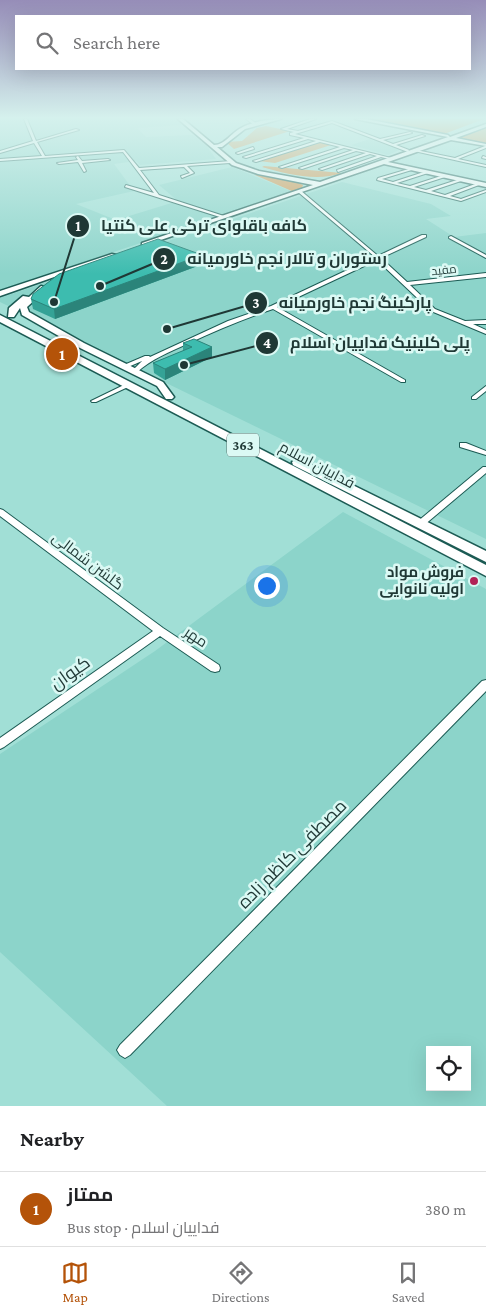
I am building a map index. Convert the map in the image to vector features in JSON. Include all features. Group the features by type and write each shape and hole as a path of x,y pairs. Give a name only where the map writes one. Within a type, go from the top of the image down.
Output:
{"main road":[{"path":"252,171 320,183 339,173"},
{"path":"268,171 302,182 304,184 301,189"},
{"path":"291,177 322,177 354,171"},
{"path":"138,248 301,189 359,171"},
{"path":"420,171 486,185"},
{"path":"120,254 30,287 12,297 3,295 3,293 120,254"},
{"path":"2,317 30,294 58,278"},
{"path":"58,278 23,306 25,313 81,345 131,368 160,384 169,397"},
{"name":"فداییان اسلام","path":"2,317 128,385 486,571"},
{"name":"فداییان اسلام","path":"2,317 169,397 486,557"}],"street":[{"path":"138,171 158,196"},
{"path":"182,177 192,173 190,171"},
{"path":"339,173 345,171"},
{"path":"407,171 379,180 463,200 486,191"},
{"path":"392,183 427,172"},
{"path":"410,188 444,176"},
{"path":"427,192 460,180"},
{"path":"445,196 478,184"},
{"path":"126,186 225,217"},
{"path":"301,189 432,310 486,332"},
{"path":"131,368 230,322 273,307 424,236"},
{"path":"451,236 486,257"},
{"name":"مفید","path":"404,284 486,275"},
{"path":"273,307 403,381"},
{"path":"463,323 486,322"},
{"path":"94,401 128,385"},
{"path":"474,398 486,388"},
{"path":"463,445 486,453"},
{"path":"420,524 486,469"},
{"name":"گلشن شمالی","path":"0,512 160,631"},
{"name":"مهر","path":"160,631 215,668"},
{"name":"کیوان","path":"0,744 160,631"},
{"name":"مصطفی کاظم زاده","path":"125,1050 486,684"}],"shaded area":[{"path":"0,171 119,171 134,191 76,204 116,220 178,201 159,185 217,171 241,171 293,192 0,290"},
{"path":"277,171 342,173 322,177"},
{"path":"258,174 303,185 302,188 294,192 255,175"},
{"path":"342,182 431,204 451,216 426,219 454,237 486,233 486,539 0,302 0,298"},
{"path":"343,512 486,589 486,1106 167,1106 0,952 0,754 155,651"}],"building":[{"path":"158,239 202,255 54,309 31,299 33,294 59,274"},
{"path":"194,339 212,347 165,369 153,363 192,347 183,343"}],"place":[{"name":"رستوران و تالار نجم خاورمیانه","path":"100,286"},
{"name":"کافه باقلوای ترکی علی کنتیا","path":"54,302"},
{"name":"پارکینگ نجم خاورمیانه","path":"167,329"},
{"name":"ممتاز","path":"62,354"},
{"name":"پلی کلینیک فداییان اسلام","path":"184,365"},
{"name":"فروش مواد اولیه نانوایی","path":"474,581"}]}
